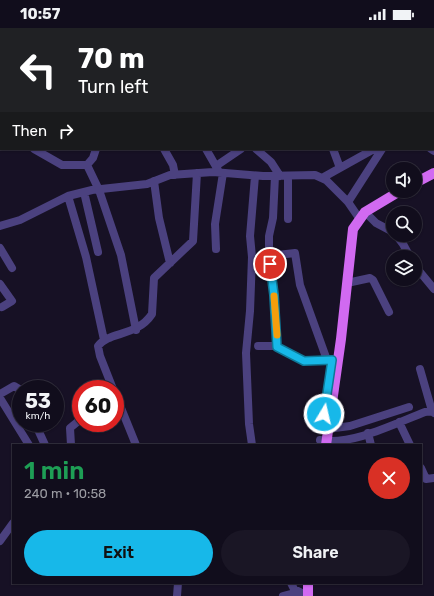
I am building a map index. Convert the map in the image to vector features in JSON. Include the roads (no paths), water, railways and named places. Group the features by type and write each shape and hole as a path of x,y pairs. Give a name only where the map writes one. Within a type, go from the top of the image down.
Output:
{"main road":[{"path":"422,179 434,173"},
{"path":"323,443 328,429 353,229 362,215 389,198"},
{"path":"323,443 329,360 345,301"}],"street":[{"path":"36,150 62,165 87,165 93,158 96,150"},
{"path":"165,150 173,165 175,175"},
{"path":"207,150 219,170 215,224 216,249"},
{"path":"219,170 240,150"},
{"path":"257,150 271,162 281,176 288,219"},
{"path":"333,150 340,168"},
{"path":"322,178 372,150"},
{"path":"348,202 381,150"},
{"path":"87,165 99,190 121,255 136,330"},
{"path":"0,226 20,220 68,196 84,192 147,184 175,175 219,170 255,176 309,174 322,178 362,215 386,228"},
{"path":"110,380 98,350 98,346 104,340 136,330 152,314 153,280 193,241 197,173"},
{"path":"252,444 249,424 246,352 250,311 252,257 250,236 255,176"},
{"path":"277,347 274,295 269,256 269,236 281,176"},
{"path":"154,181 159,218 170,263"},
{"path":"84,192 98,252"},
{"path":"68,196 86,257 104,340"},
{"path":"1,251 12,268"},
{"path":"258,346 277,347 304,361 329,360 300,285 295,253 269,256"},
{"path":"422,274 434,289"},
{"path":"347,283 370,278 373,280 389,312"},
{"path":"0,284 12,301 2,307"},
{"path":"323,443 339,442 433,412 420,370"},
{"path":"0,394 12,387"},
{"path":"0,398 28,444"},
{"path":"328,429 350,426 409,408"},
{"path":"124,419 136,444"},
{"path":"399,422 410,444"},
{"path":"68,444 70,428 72,426"},
{"path":"39,432 45,444"},
{"path":"368,433 371,444"},
{"path":"422,470 426,478 434,478"},
{"path":"0,541 12,524"},
{"path":"177,596 178,584"},
{"path":"292,584 294,589 302,592"},
{"path":"283,596 302,592"}]}
